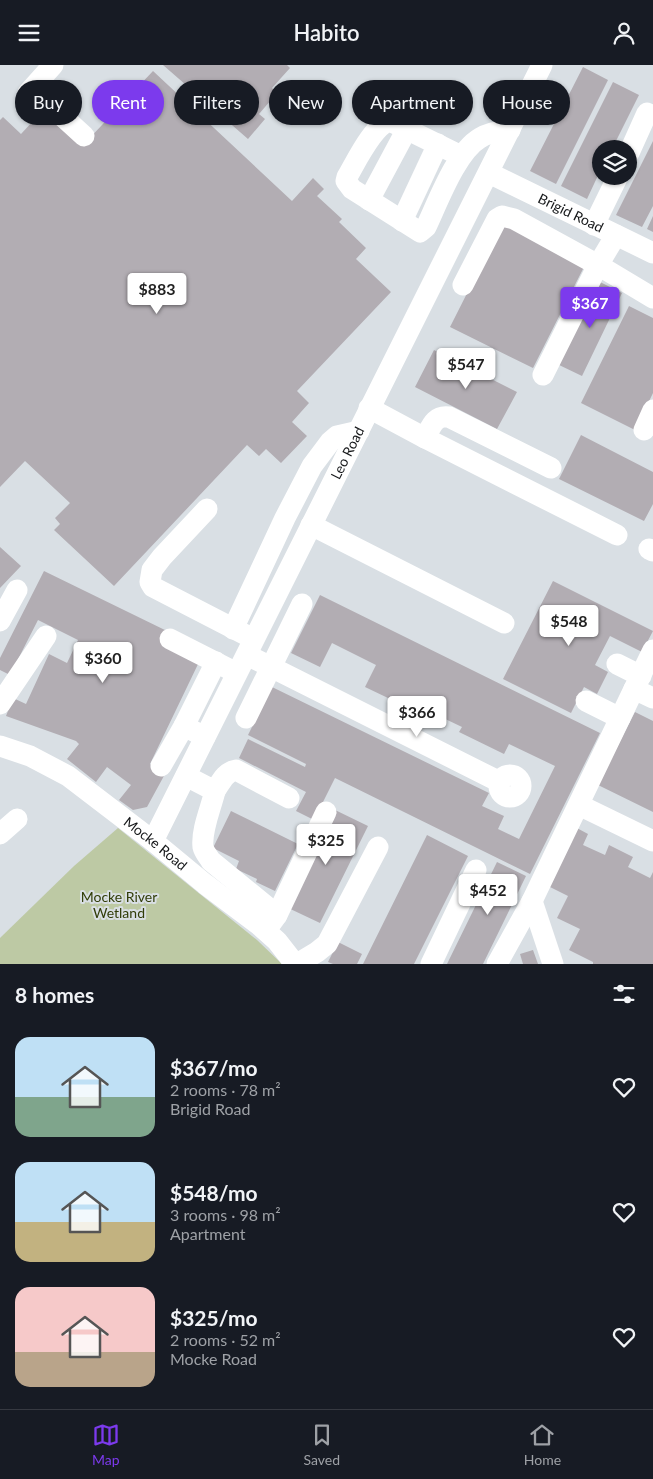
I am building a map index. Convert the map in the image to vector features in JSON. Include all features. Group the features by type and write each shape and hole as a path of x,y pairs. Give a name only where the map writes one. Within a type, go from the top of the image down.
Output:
{"street":[{"path":"53,65 28,93 27,101 32,106 45,103 50,105 84,136"},
{"name":"Leo Road","path":"153,841 542,65"},
{"path":"635,140 648,113"},
{"path":"461,156 390,121 380,125 346,181 352,189 420,232 426,227 461,156 479,139 490,133 510,130"},
{"path":"369,200 407,129"},
{"path":"402,221 438,144"},
{"name":"Brigid Road","path":"488,173 653,253"},
{"path":"594,225 614,185"},
{"path":"463,285 497,219 502,216 514,219 598,265 653,298"},
{"path":"543,375 598,265 616,235"},
{"path":"369,408 617,535"},
{"path":"644,430 653,410"},
{"path":"425,438 436,419 442,416 449,417 551,467"},
{"path":"233,629 285,518 312,466 337,436 359,431"},
{"path":"207,509 162,557 152,570 150,582 153,587 233,629 247,656"},
{"path":"312,525 504,623"},
{"path":"0,621 17,590"},
{"path":"246,718 302,604"},
{"path":"0,704 46,635"},
{"path":"170,639 216,662 247,656 500,781"},
{"path":"497,964 532,901 653,650"},
{"path":"161,766 184,726 216,662"},
{"path":"617,664 653,698"},
{"path":"586,701 620,718"},
{"path":"184,726 205,737"},
{"name":"Mocke Road","path":"0,746 30,756 68,777 153,841 205,885 271,922 296,964"},
{"path":"289,798 236,770 231,771 215,791 205,829 203,845 211,861 271,922 326,812"},
{"path":"186,776 215,791"},
{"path":"579,805 653,841"},
{"path":"0,834 16,819"},
{"path":"296,964 327,944 378,847"},
{"path":"431,964 476,871"},
{"path":"532,901 553,964"}],"green space":[{"name":"Mocke River Wetland","path":"118,828 257,940 282,964 0,964 0,938 74,866"}],"building":[{"path":"163,65 287,65 290,68 279,80 269,80 269,102 259,114 259,80 180,80"},
{"path":"583,67 608,80 556,184 530,171 553,125 570,125 570,93"},
{"path":"153,71 163,80 144,80"},
{"path":"164,81 174,91 174,125 211,125 292,201 313,178 324,189 317,196 342,219 339,222 366,248 356,259 391,292 297,391 309,403 292,422 307,436 281,463 266,449 259,456 247,445 114,586 54,530 60,524 55,518 70,503 25,461 0,487 0,120 3,117 21,134 29,125 66,125 85,143 102,125 164,125"},
{"path":"613,82 639,95 616,140 592,140 592,185 594,185 587,199 561,186"},
{"path":"259,114 265,119 248,139 232,125 259,125"},
{"path":"653,141 653,206 642,227 616,215 631,185 637,185 637,173"},
{"path":"653,216 653,232 647,229"},
{"path":"502,224 585,265 533,368 450,327"},
{"path":"598,281 622,293 582,376 557,364"},
{"path":"629,306 653,318 653,393 635,430 581,403"},
{"path":"434,350 517,392 497,429 415,387"},
{"path":"581,435 653,472 653,504 644,521 559,479"},
{"path":"0,547 21,566 0,588"},
{"path":"44,571 169,632 200,660 150,764 165,774 147,807 133,810 119,800 131,785 107,767 96,782 67,759 79,744 76,741 6,716 13,698 26,704 49,654 67,663 78,640 38,620 10,675 0,670 0,658"},
{"path":"553,581 653,631 642,652 610,636 595,665 608,672 597,694 584,687 571,713 503,679"},
{"path":"320,595 600,733 530,874 335,778 314,820 296,811 306,792 239,758 248,739 305,767 306,764 248,735 272,687 489,793 482,806 504,816 498,829 519,839 555,766 509,744 504,754 459,732 462,727 414,704 411,709 365,687 376,665 332,643 320,667 291,653"},
{"path":"635,712 653,721 653,812 598,785"},
{"path":"333,809 368,826 320,923 284,906"},
{"path":"231,811 298,844 275,891 256,882 257,879 236,869 239,861 213,848"},
{"path":"575,827 588,834 583,845 605,855 609,845 633,857 628,867 650,878 653,872 653,964 593,964 593,962 569,950 580,929 557,918 568,896 546,885"},
{"path":"427,835 468,856 414,964 363,964"},
{"path":"497,862 526,876 483,964 447,964"},
{"path":"338,942 362,954 357,964 333,964 328,962"},
{"path":"533,950 538,964 523,964 520,954"}]}
